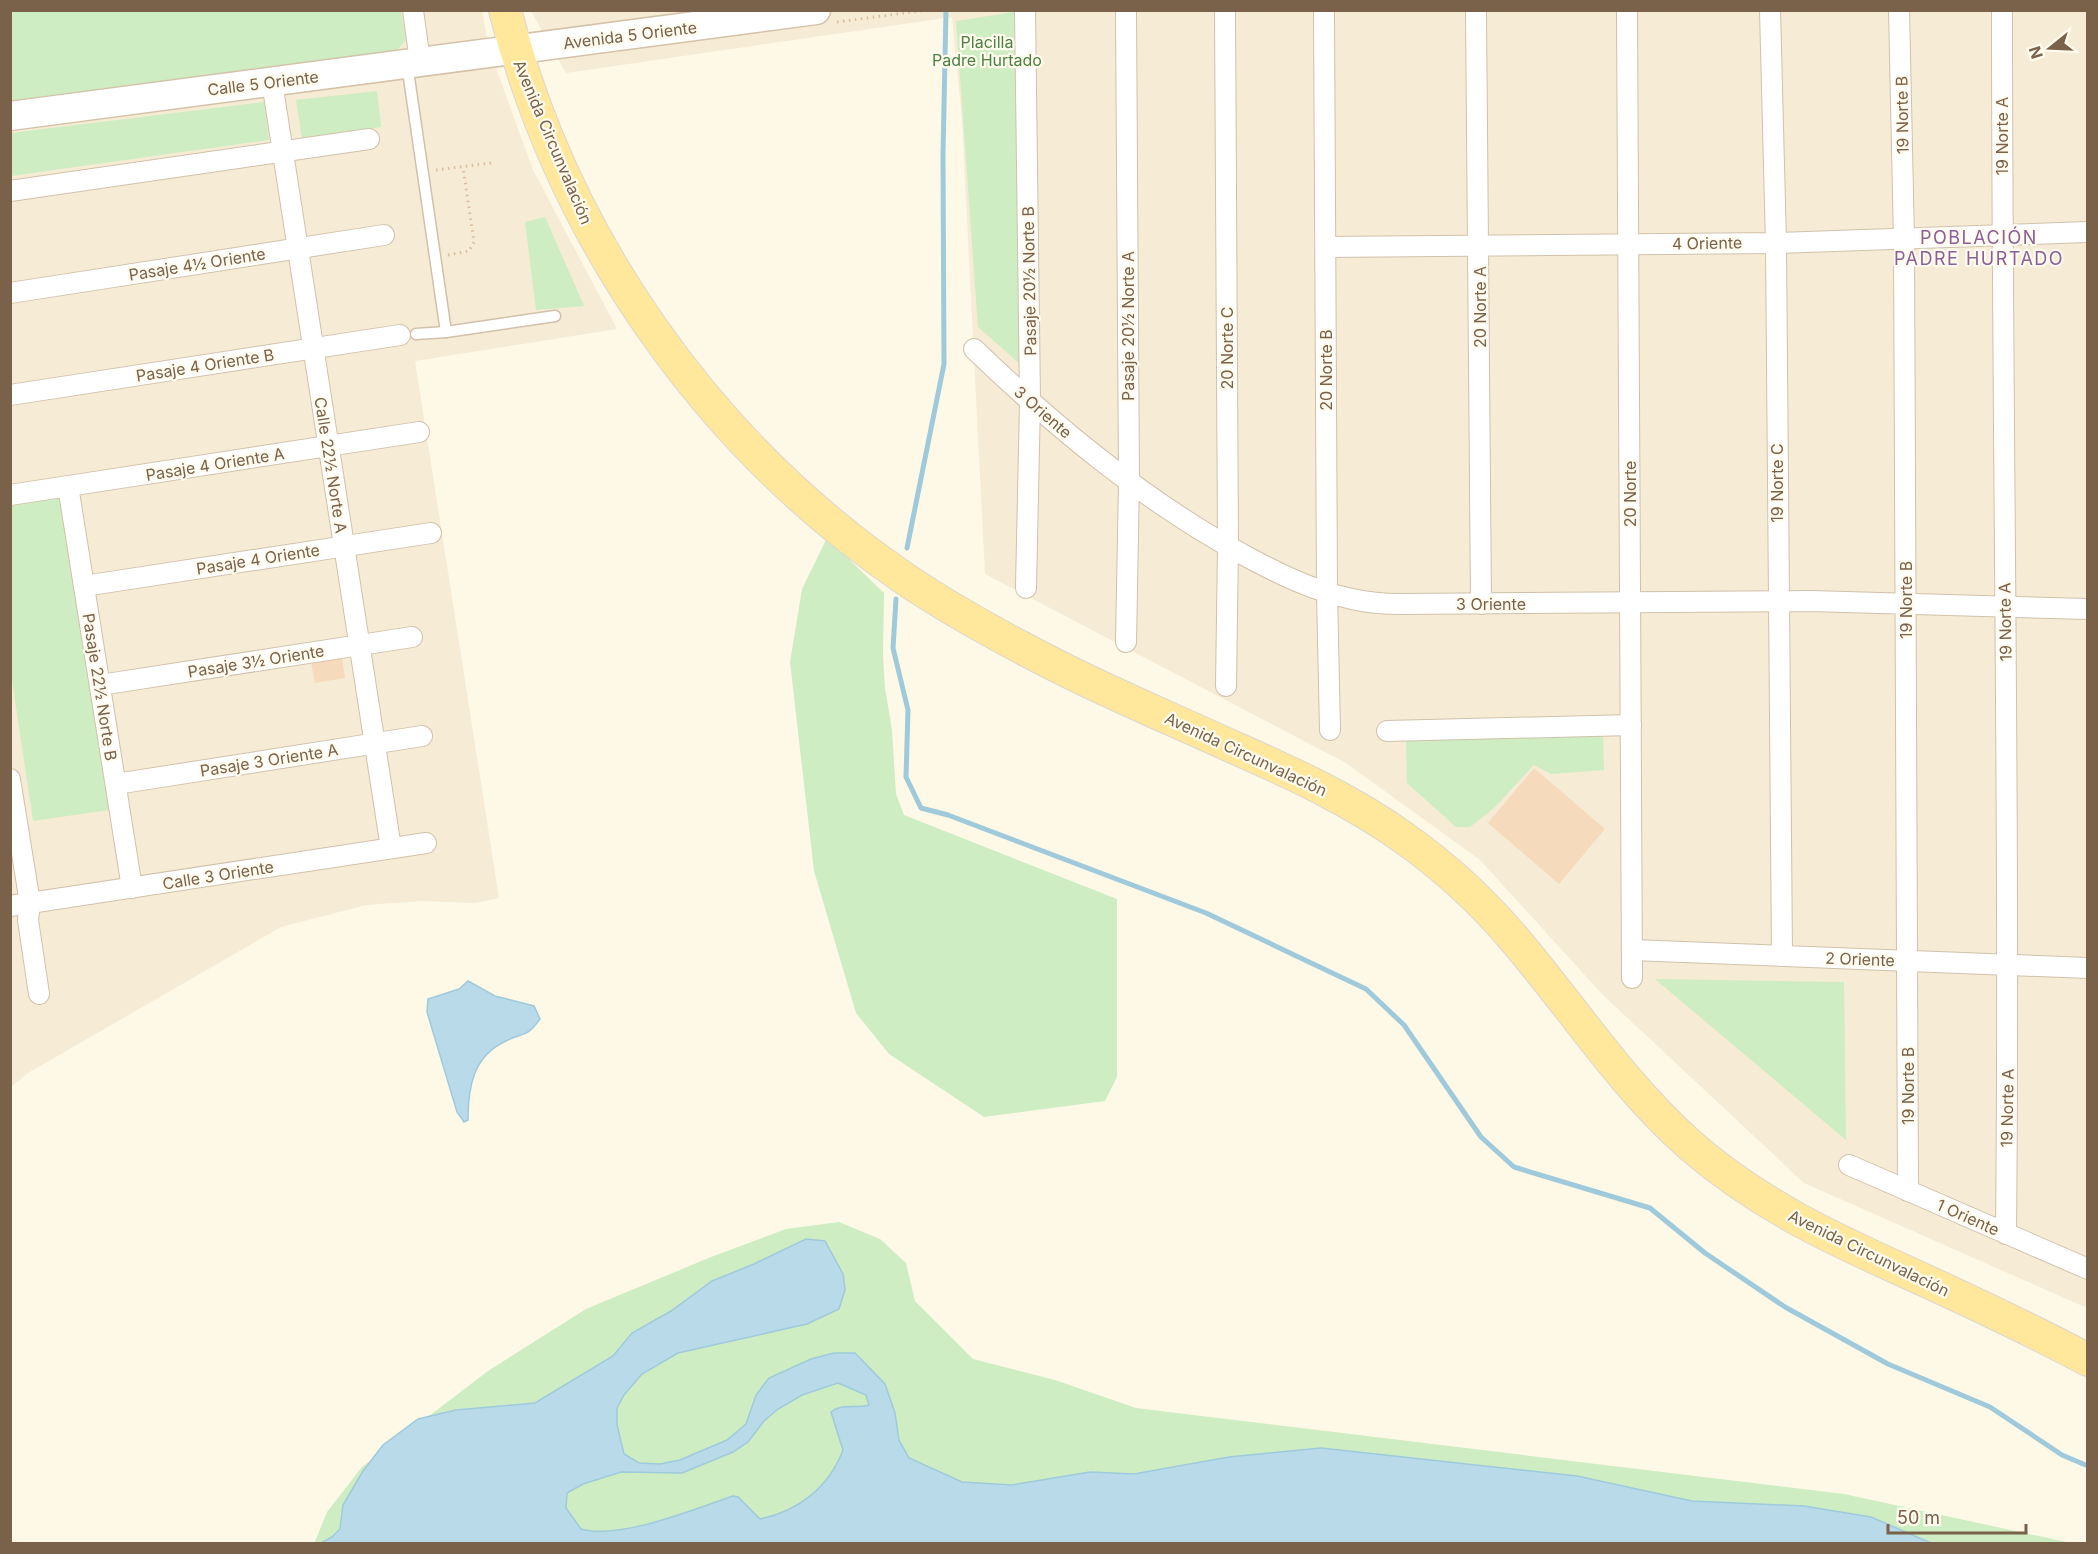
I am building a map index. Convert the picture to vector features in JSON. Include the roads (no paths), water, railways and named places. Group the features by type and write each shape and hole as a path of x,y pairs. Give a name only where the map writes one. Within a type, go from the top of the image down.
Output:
{"main road":[{"name":"Avenida Circunvalación","path":"505,10 515,50 573,196 600,248 634,303 683,371 732,429 792,490 827,520 896,573 999,636 1113,693 1320,787 1379,820 1426,855 1486,908 1514,938 1631,1085 1660,1116 1713,1164 1760,1198 1810,1227 2016,1323 2088,1360"}],"street":[{"path":"413,10 414,63"},
{"name":"Pasaje 20½ Norte B","path":"1025,10 1030,401 1026,588"},
{"name":"Pasaje 20½ Norte A","path":"1126,10 1129,481 1126,642"},
{"name":"20 Norte C","path":"1225,10 1228,546 1226,686"},
{"name":"20 Norte B","path":"1324,10 1330,730"},
{"name":"20 Norte A","path":"1476,10 1481,604"},
{"name":"20 Norte","path":"1627,10 1632,978"},
{"name":"19 Norte C","path":"1770,10 1776,243 1782,956"},
{"name":"19 Norte B","path":"1899,10 1904,240 1908,1191"},
{"name":"19 Norte A","path":"2002,10 2008,965 2006,1234"},
{"name":"Avenida 5 Oriente","path":"515,50 813,11"},
{"name":"Calle 5 Oriente","path":"10,116 515,50"},
{"name":"Calle 22½ Norte A","path":"272,82 391,848"},
{"path":"10,191 369,138"},
{"name":"4 Oriente","path":"1326,247 1776,243 2088,232"},
{"name":"Pasaje 4½ Oriente","path":"10,293 384,236"},
{"name":"Pasaje 4 Oriente B","path":"10,394 408,335"},
{"name":"3 Oriente","path":"974,349 1063,430 1129,481 1197,529 1264,566 1328,593 1377,603 1631,604 1778,601 2088,609"},
{"name":"Pasaje 4 Oriente A","path":"10,495 419,432"},
{"name":"Pasaje 22½ Norte B","path":"68,486 132,888"},
{"name":"Pasaje 4 Oriente","path":"84,586 431,532"},
{"name":"Pasaje 3½ Oriente","path":"100,685 412,637"},
{"path":"1388,731 1631,725"},
{"name":"Pasaje 3 Oriente A","path":"116,784 422,736"},
{"path":"10,779 20,905 28,920 39,994"},
{"name":"Calle 3 Oriente","path":"20,905 426,843"},
{"name":"2 Oriente","path":"1632,950 2088,968"},
{"name":"1 Oriente","path":"1849,1165 2088,1269"}],"lane":[{"path":"414,63 422,172 446,332"},
{"path":"408,335 446,332 555,316"}],"water":[{"path":"468,981 495,996 534,1006 540,1019 528,1032 495,1047 479,1064 471,1084 468,1120 464,1122 457,1112 427,1012 428,999 459,989"},
{"path":"806,1239 825,1241 843,1274 845,1290 839,1309 807,1324 678,1353 642,1374 624,1395 617,1408 617,1425 624,1454 639,1463 660,1464 680,1460 727,1440 746,1424 756,1395 769,1378 811,1359 834,1353 855,1353 885,1384 895,1413 899,1440 909,1458 962,1482 1012,1485 1090,1472 1134,1474 1229,1457 1321,1448 1577,1476 1692,1501 1804,1506 1871,1517 1931,1543 321,1543 340,1529 343,1505 363,1471 383,1445 418,1419 456,1410 535,1403 613,1356 632,1333 671,1311 712,1281","holes":["838,1383 866,1395 869,1405 844,1407 831,1412 843,1450 830,1475 821,1486 800,1503 774,1515 760,1519 738,1497 733,1496 657,1522 636,1527 597,1531 581,1529 566,1508 567,1493 583,1484 621,1472 682,1473 733,1452 748,1442 764,1421 778,1409 802,1395"]}],"waterway":[{"path":"907,548 944,364 943,154 946,10"},
{"path":"896,599 893,648 908,710 906,777 921,808 948,815 1206,913 1366,989 1404,1025 1481,1137 1514,1167 1650,1208 1705,1253 1785,1307 1888,1364 1990,1407 2062,1455 2088,1466"}],"district":[{"name":"POBLACIÓN PADRE HURTADO","path":"1979,247"}],"park label":[{"name":"Placilla Padre Hurtado","path":"987,51"}]}
